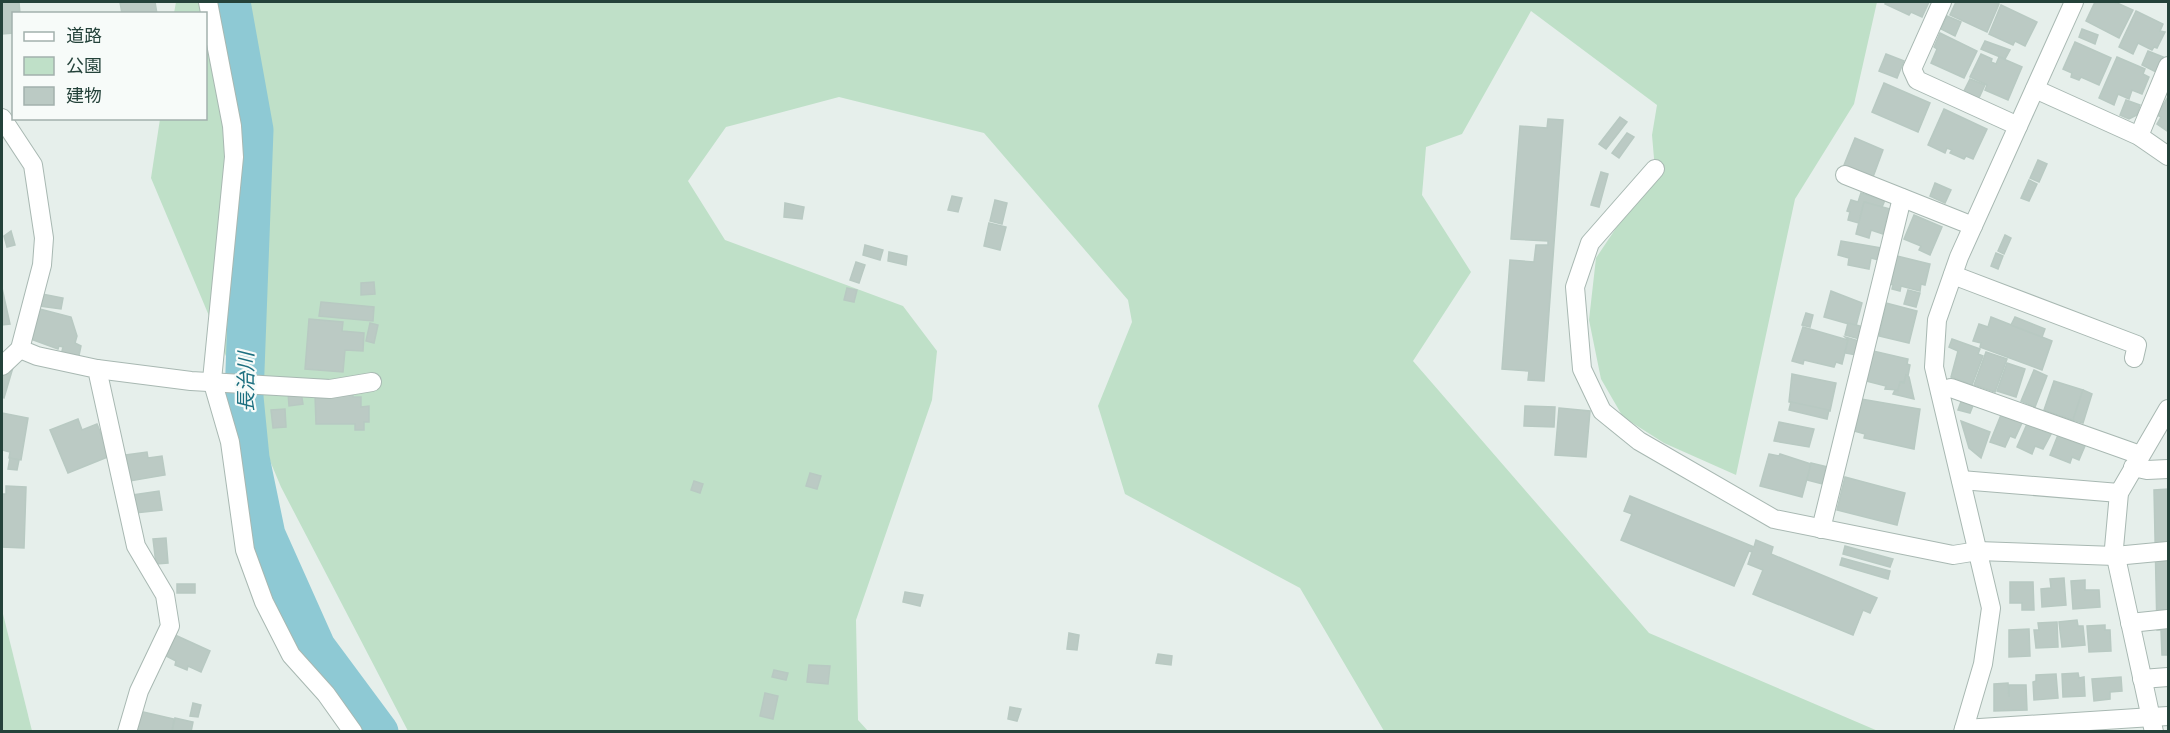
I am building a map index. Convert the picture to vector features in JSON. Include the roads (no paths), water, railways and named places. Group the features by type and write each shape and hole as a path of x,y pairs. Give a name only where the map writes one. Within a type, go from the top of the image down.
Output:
{"street":[{"path":"207,2 232,126 234,157 212,380 230,442 245,550 264,602 291,655 326,694 353,732"},
{"path":"1942,2 1912,69 1917,80 2018,126"},
{"path":"2074,2 1973,226 1937,320 1934,367 1991,608 1983,664 1964,730 2158,722 2142,679 2114,548 2119,493 2169,409"},
{"path":"2139,136 2169,66"},
{"path":"2035,89 2139,136 2169,156"},
{"path":"2,118 33,165 44,238 42,265 20,349 2,366"},
{"path":"1655,170 1590,243 1575,286 1582,369 1602,411 1639,441 1774,519 1821,529 1953,555 1978,551 2115,556 2169,551"},
{"path":"1845,175 1973,226"},
{"path":"1821,529 1902,198"},
{"path":"1953,275 2137,345 2134,358"},
{"path":"20,349 37,356 97,369 191,381 266,383 330,389 372,382"},
{"path":"97,369 136,546 165,595 170,626 139,691 127,732"},
{"path":"1940,391 1952,388 2137,461 2147,470 2169,469"},
{"path":"1961,480 2119,493"},
{"path":"2130,623 2169,619"},
{"path":"2142,679 2169,677"}],"waterway":[{"name":"長治川","path":"231,2 254,130 244,397 250,458 266,535 316,647 379,732"}]}
